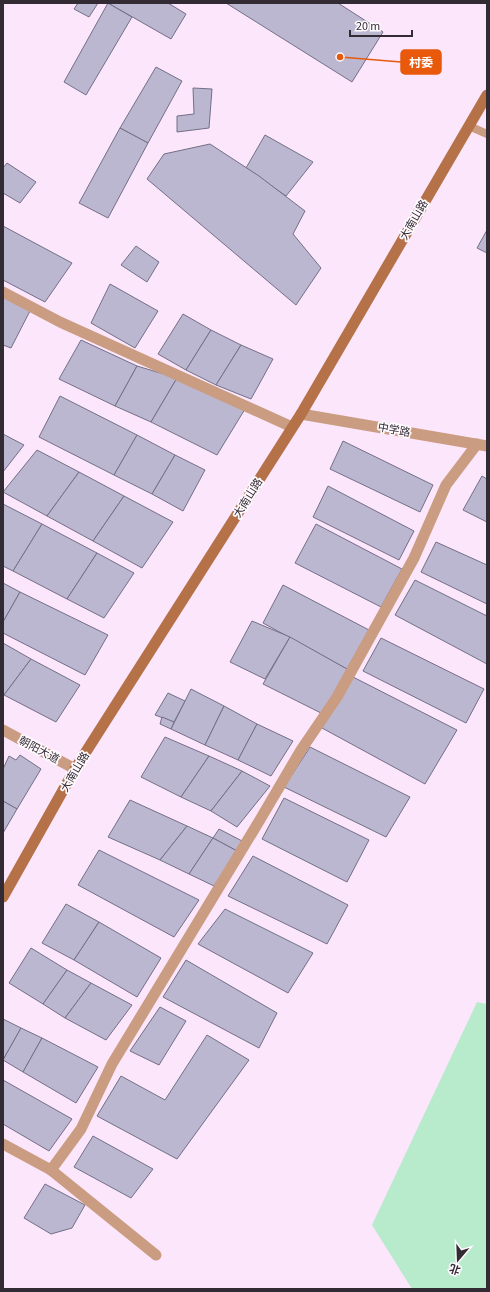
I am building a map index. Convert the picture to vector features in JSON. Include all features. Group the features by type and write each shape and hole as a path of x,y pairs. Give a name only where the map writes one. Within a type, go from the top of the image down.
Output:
{"main road":[{"name":"大南山路","path":"3,897 75,769 301,414 487,95"}],"street":[{"path":"3,292 60,322 292,427"},
{"name":"中学路","path":"301,414 482,445"},
{"path":"51,1170 81,1129 112,1064 301,750 337,697 414,558 446,485 482,445"},
{"name":"朝阳大道","path":"3,730 75,769"},
{"path":"3,1144 51,1170 156,1255"}],"lane":[{"path":"469,126 487,134"}],"green space":[{"path":"477,1002 487,1004 487,1289 412,1289 372,1225"}],"building":[{"path":"78,3 98,3 89,17 74,9"},
{"path":"108,3 132,17 86,95 64,82"},
{"path":"108,3 168,3 186,14 171,39"},
{"path":"226,3 338,3 383,32 352,82"},
{"path":"156,67 182,81 148,143 120,128"},
{"path":"193,88 212,89 209,128 177,132 177,116 194,114"},
{"path":"120,128 148,143 108,218 79,203"},
{"path":"265,135 313,162 286,196 246,168"},
{"path":"210,144 259,176 305,211 293,234 321,268 296,305 147,179 164,154"},
{"path":"7,163 36,182 20,203 3,193 3,168"},
{"path":"3,226 72,263 45,302 3,280"},
{"path":"487,230 487,253 477,248"},
{"path":"136,246 159,262 147,282 121,265"},
{"path":"110,284 158,311 135,348 91,323"},
{"path":"3,294 32,307 11,348 3,345"},
{"path":"183,314 211,330 186,370 158,354"},
{"path":"211,330 241,345 216,385 186,370"},
{"path":"81,340 137,366 115,406 59,379"},
{"path":"241,345 273,359 251,399 216,385"},
{"path":"137,366 177,378 151,422 115,406"},
{"path":"177,378 245,409 217,455 151,422"},
{"path":"60,396 137,435 114,475 39,437"},
{"path":"3,434 24,445 3,472"},
{"path":"137,435 175,455 152,494 114,475"},
{"path":"343,441 433,485 420,512 330,469"},
{"path":"37,450 79,472 47,516 3,492"},
{"path":"175,455 205,470 183,511 152,494"},
{"path":"79,472 124,496 93,541 47,516"},
{"path":"482,476 487,479 487,522 463,510"},
{"path":"328,486 414,531 399,560 313,517"},
{"path":"124,496 173,522 142,568 93,541"},
{"path":"3,504 42,524 13,571 3,566"},
{"path":"42,524 97,553 67,599 13,571"},
{"path":"316,524 402,569 381,607 295,563"},
{"path":"436,542 487,565 487,604 421,572"},
{"path":"97,553 134,573 104,618 67,599"},
{"path":"415,580 487,616 487,664 395,615"},
{"path":"3,583 20,592 3,622"},
{"path":"283,585 369,630 347,669 263,623"},
{"path":"20,592 108,635 85,675 3,633 3,622"},
{"path":"252,621 290,637 265,679 230,662"},
{"path":"290,637 347,669 323,714 263,684"},
{"path":"381,638 484,689 466,723 363,671"},
{"path":"3,643 31,659 4,695 3,694"},
{"path":"31,659 80,685 56,722 4,695"},
{"path":"353,677 457,730 425,784 322,728"},
{"path":"191,689 224,706 205,745 171,729"},
{"path":"168,693 185,701 174,722 155,715"},
{"path":"224,706 257,724 238,760 205,745"},
{"path":"162,717 174,722 171,729 160,724"},
{"path":"257,724 293,741 271,776 238,760"},
{"path":"165,737 209,756 181,797 141,777"},
{"path":"310,747 410,797 386,837 284,787"},
{"path":"20,755 41,769 17,809 3,801 3,769 9,756 16,760"},
{"path":"209,756 242,771 211,811 181,797"},
{"path":"242,771 270,786 237,827 211,811"},
{"path":"284,798 369,840 347,882 262,839"},
{"path":"130,800 187,826 160,860 108,837"},
{"path":"3,801 17,809 3,833"},
{"path":"187,826 213,838 189,874 160,860"},
{"path":"219,829 244,842 237,851 213,838"},
{"path":"213,838 237,851 214,886 189,874"},
{"path":"99,850 199,900 174,937 78,885"},
{"path":"253,856 348,905 327,944 228,896"},
{"path":"66,904 99,922 74,960 42,943"},
{"path":"225,909 313,953 288,993 198,944"},
{"path":"99,922 161,958 137,997 74,960"},
{"path":"31,948 67,970 43,1004 9,983"},
{"path":"186,960 277,1013 259,1048 163,997"},
{"path":"67,970 91,983 65,1018 43,1004"},
{"path":"91,983 132,1005 106,1040 65,1018"},
{"path":"160,1007 186,1021 159,1065 130,1051"},
{"path":"3,1019 21,1028 3,1060"},
{"path":"21,1028 42,1038 23,1072 3,1060"},
{"path":"207,1035 249,1060 177,1159 97,1116 121,1076 165,1100"},
{"path":"42,1038 98,1067 76,1103 23,1072"},
{"path":"3,1080 72,1119 49,1151 3,1124"},
{"path":"93,1136 153,1169 131,1198 74,1167"},
{"path":"45,1184 85,1205 72,1228 51,1234 24,1218"}],"place":[{"name":"村委","path":"340,57"}]}
